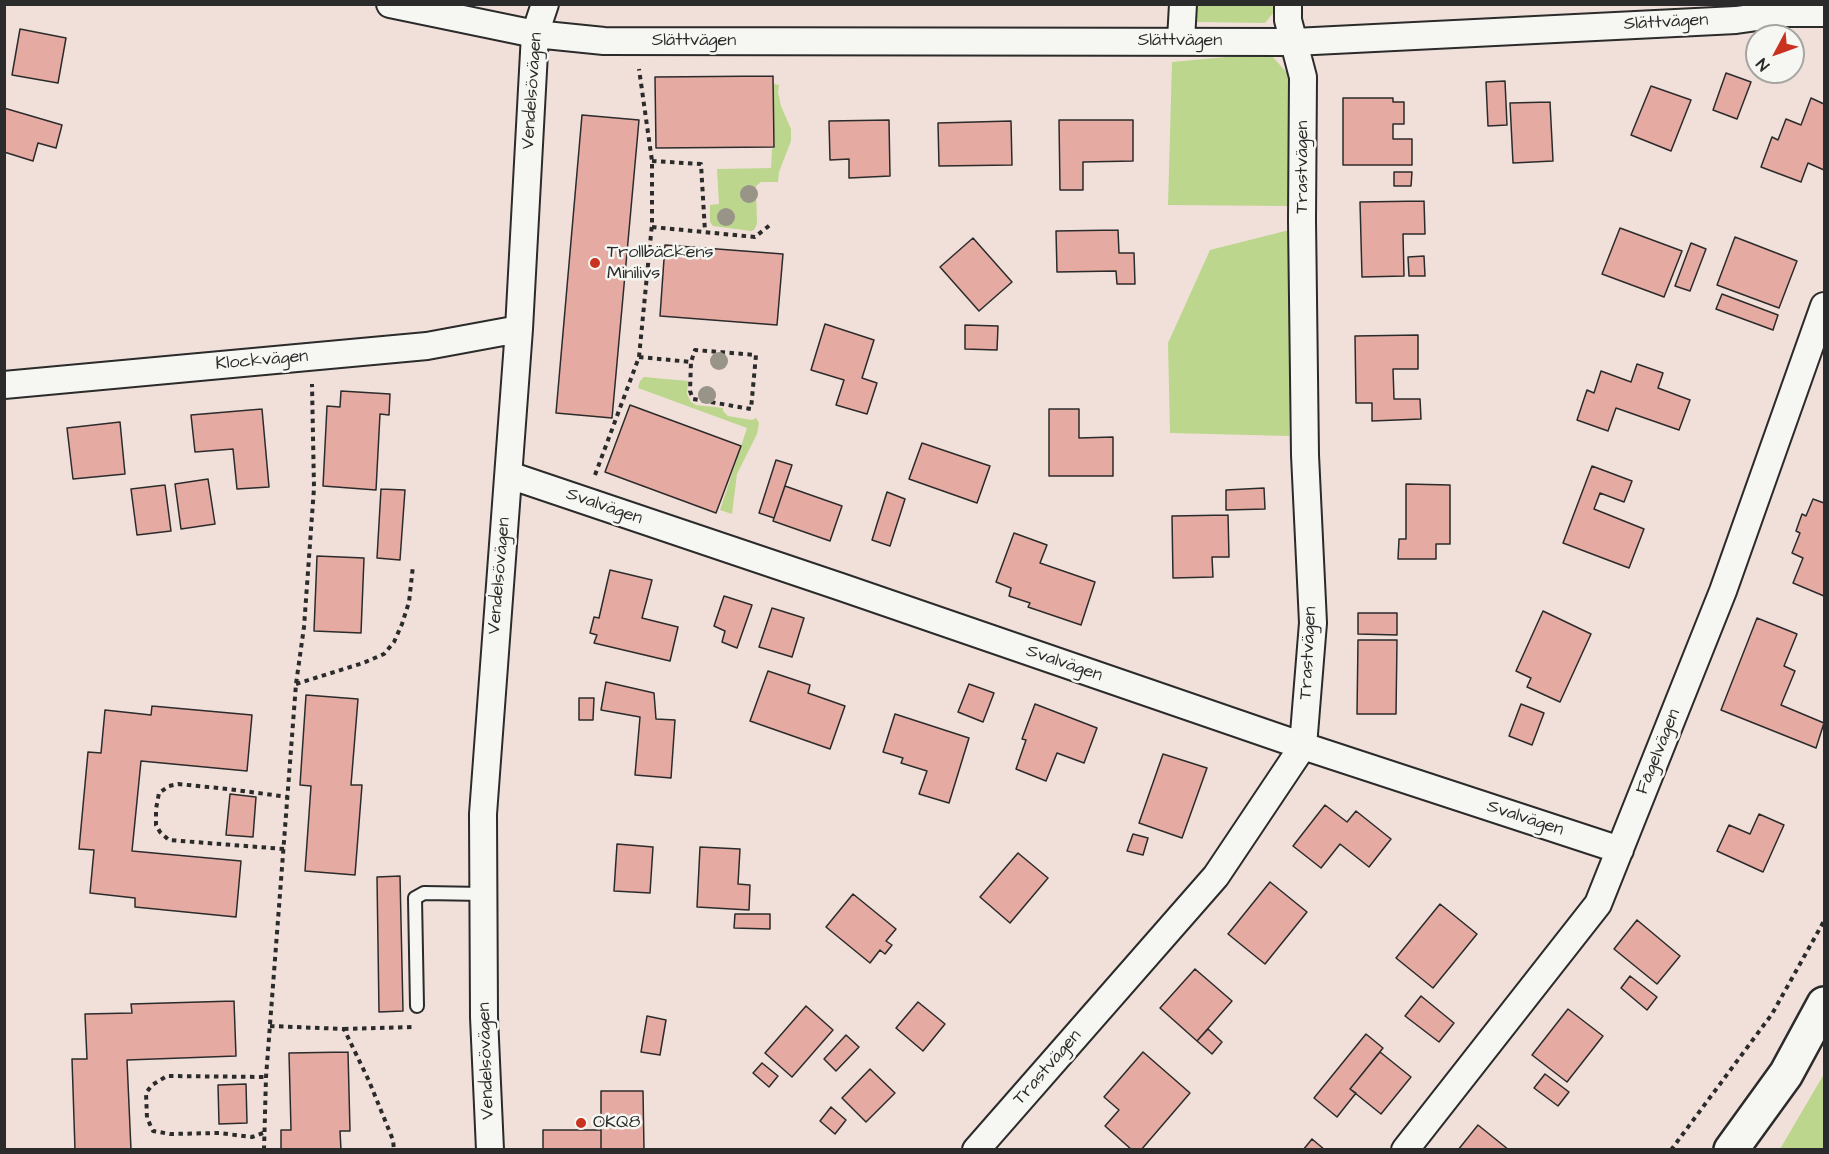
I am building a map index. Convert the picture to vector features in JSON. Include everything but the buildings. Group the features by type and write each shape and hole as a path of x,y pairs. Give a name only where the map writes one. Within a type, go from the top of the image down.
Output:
{"main road":[{"path":"1731,1149 1786,1074 1824,1004"}],"street":[{"name":"Slättvägen","path":"390,4 535,34 604,41 1181,40 1294,42 1736,20 1784,8 1824,14"},
{"name":"Vendelsövägen","path":"490,1149 484,1017 483,814 519,329 535,34 545,4"},
{"path":"1181,40 1183,4"},
{"name":"Trastvägen","path":"976,1149 1216,876 1302,746 1313,623 1305,455 1303,77 1288,20 1288,4"},
{"name":"Fågelvägen","path":"1405,1149 1598,904 1723,591 1824,306"},
{"name":"Klockvägen","path":"4,385 427,346 519,329"},
{"name":"Svalvägen","path":"509,475 1302,746 1620,850"}],"lane":[{"path":"417,1006 415,898 424,892 484,894"}],"path":[{"path":"585,501 639,357 652,227 652,161 636,41"},
{"path":"652,161 701,164 705,232"},
{"path":"652,227 755,237 770,225"},
{"path":"695,350 756,356 751,409 693,399 690,391 691,362 695,350"},
{"path":"264,1149 266,1077 296,684 304,627 314,488 312,357"},
{"path":"639,357 691,362"},
{"path":"296,684 384,654 394,642 402,624 409,602 413,566"},
{"path":"284,849 170,840 160,832 156,825 156,808 159,793 169,786 178,784 288,797"},
{"path":"1671,1149 1772,1014 1824,921"},
{"path":"270,1026 344,1029 413,1028 417,1006"},
{"path":"344,1029 369,1081 393,1140 394,1149"},
{"path":"263,1133 252,1137 219,1133 170,1134 153,1131 147,1118 147,1093 152,1084 167,1076 266,1077"}],"green space":[{"path":"1191,5 1275,5 1275,11 1265,23 1197,22"},
{"path":"1269,53 1290,76 1288,206 1168,205 1172,62"},
{"path":"774,84 779,85 781,106 791,129 791,141 779,172 778,182 761,182 756,186 757,224 754,230 713,226 710,222 710,205 719,204 717,169 771,168 772,149 774,148"},
{"path":"1293,229 1289,436 1170,433 1168,343 1210,250"},
{"path":"644,377 688,381 687,394 691,402 696,405 723,408 728,416 752,420 756,418 759,423 757,434 737,474 732,514 720,510 747,428 638,388"},
{"path":"1824,1074 1824,1149 1780,1149"}],"place":[{"name":"Trollbäckens Minilivs","path":"595,263"},
{"name":"OKQ8","path":"581,1123"}]}
